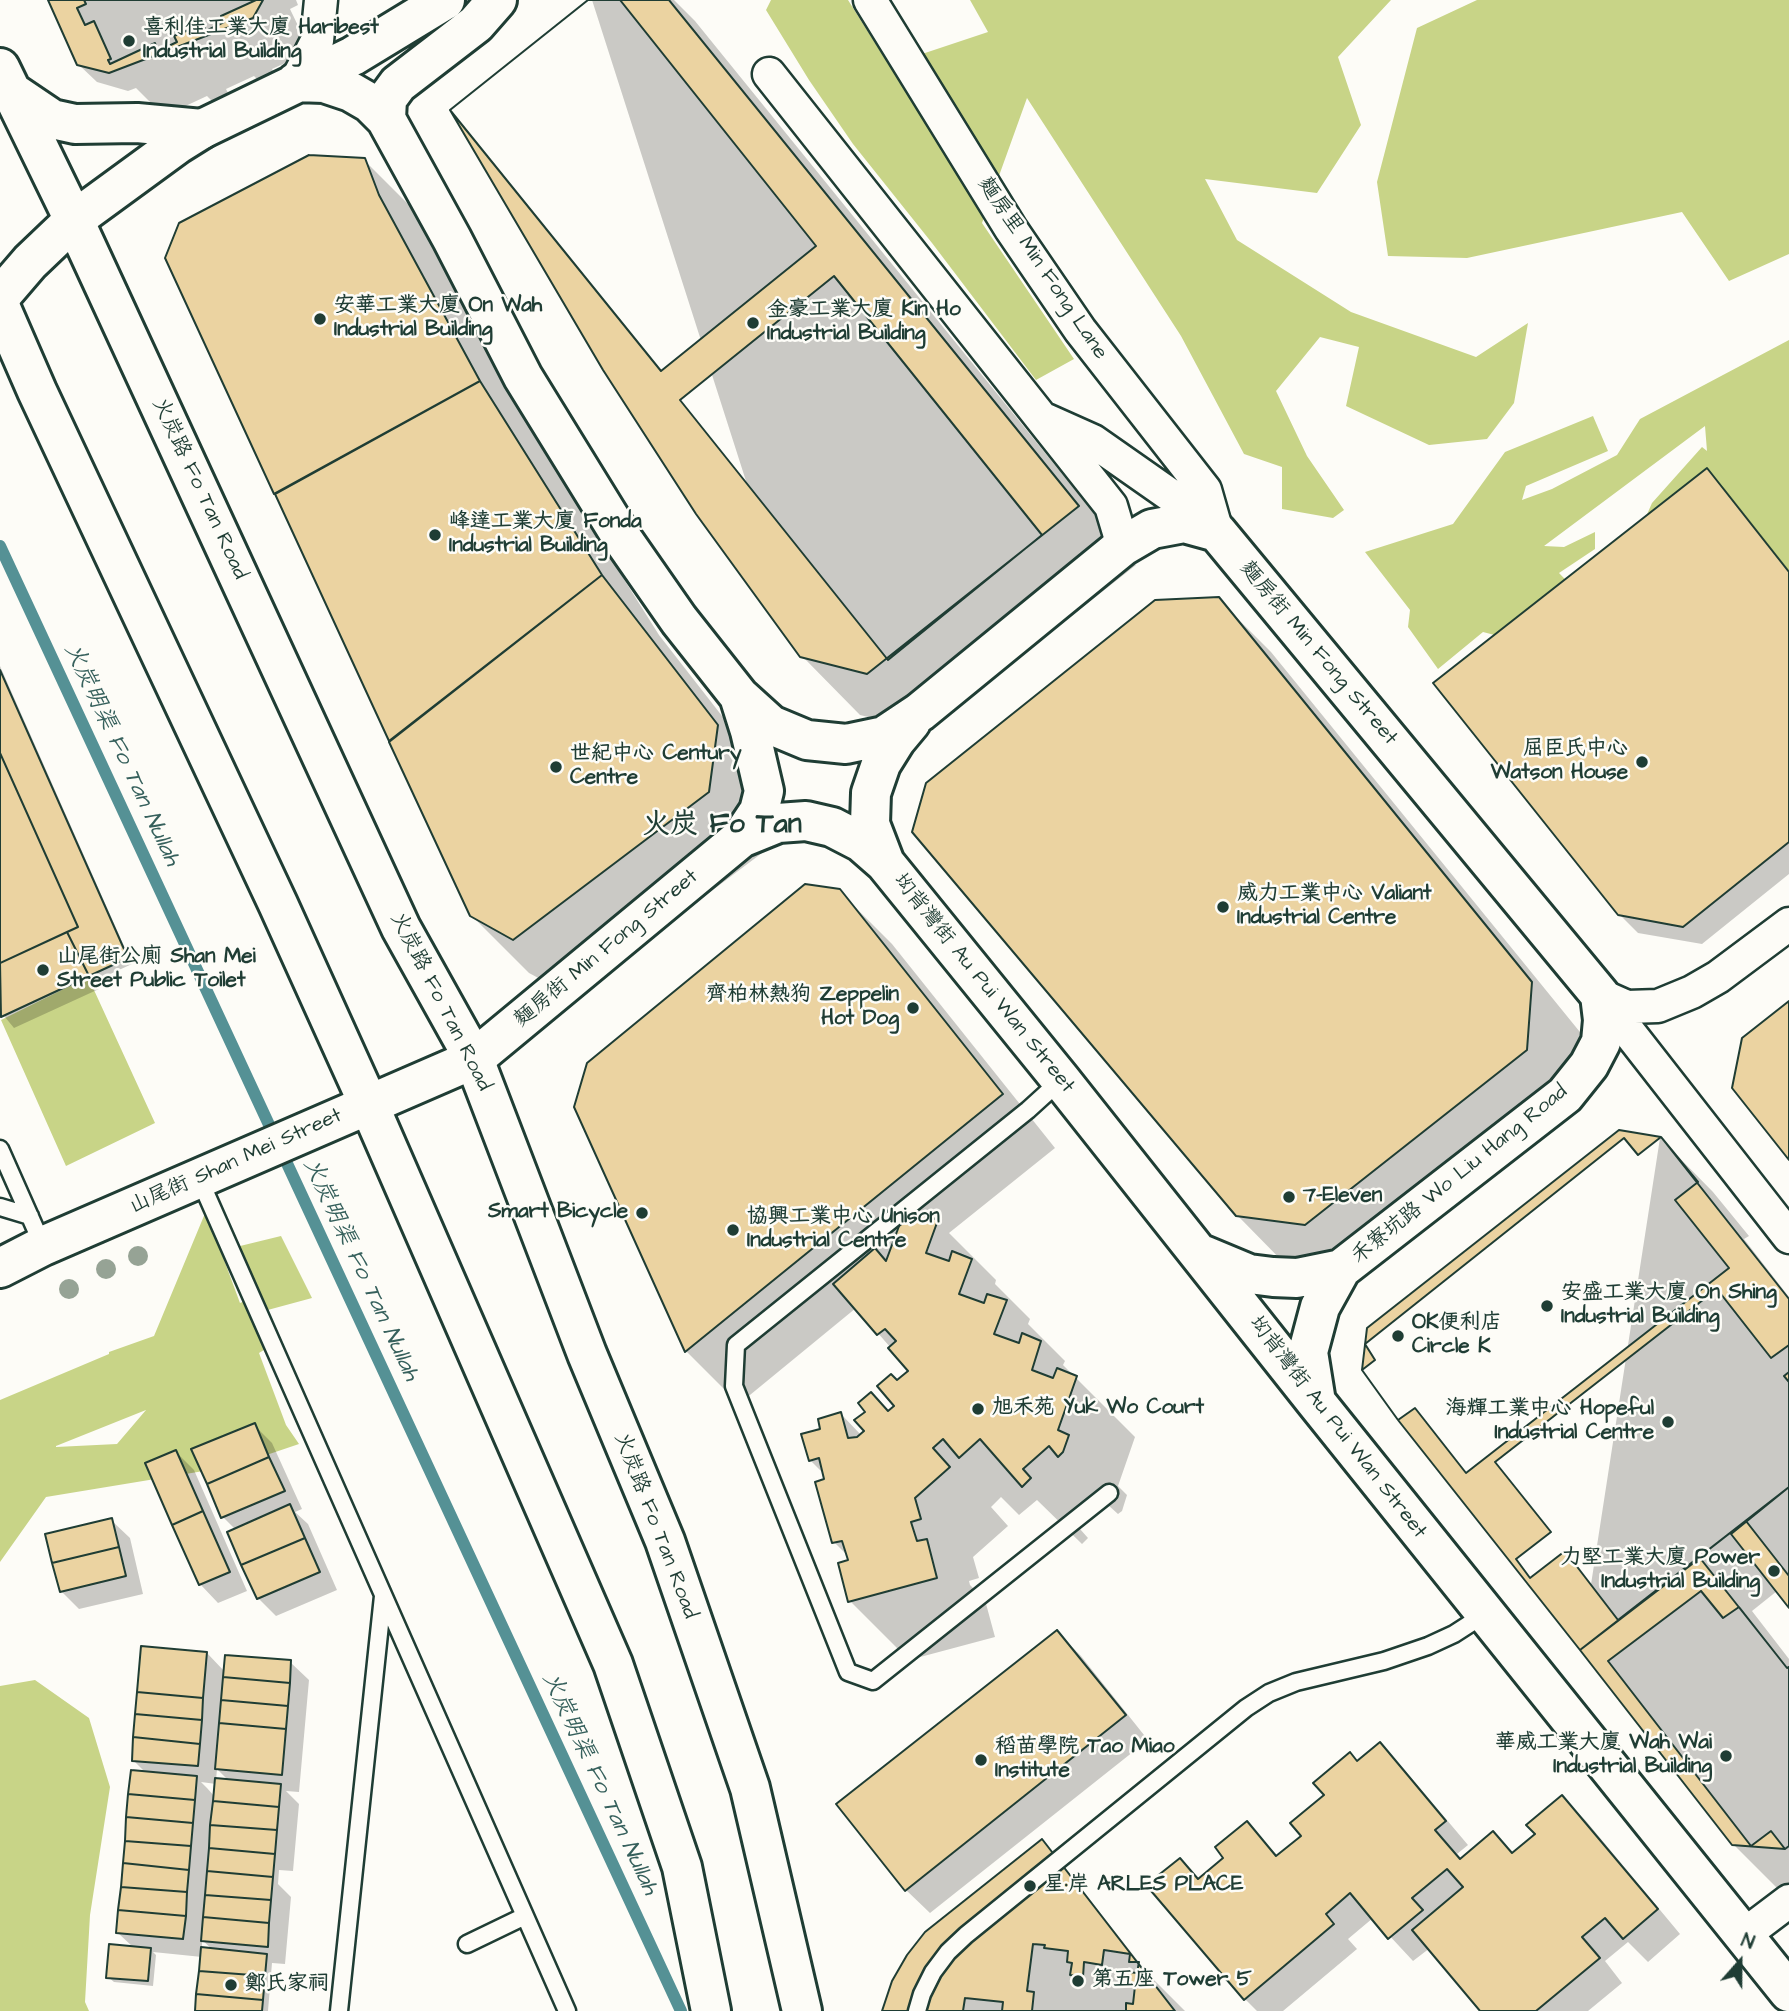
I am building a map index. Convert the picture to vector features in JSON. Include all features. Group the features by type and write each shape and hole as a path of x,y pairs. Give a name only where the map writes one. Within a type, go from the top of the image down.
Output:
{"street":[{"path":"296,82 317,41 321,0"},
{"path":"0,297 30,262 74,220 156,159 202,129 353,56 445,0"},
{"path":"386,120 387,99 398,84 476,24 497,0"},
{"name":"麵房里 Min Fong Lane","path":"870,0 1011,229 1080,330 1205,490 1217,532"},
{"path":"769,74 1111,506 1123,546"},
{"path":"6,80 52,119 75,124 137,123 202,129"},
{"name":"火炭路 Fo Tan Road","path":"6,80 74,220 401,928 474,1059 587,1354 665,1541 750,1787 802,2011"},
{"path":"296,82 324,83 351,92 370,103 386,120 452,239 523,377 624,541 679,620 739,696 771,724 807,740 846,744 884,736 920,712 1123,546 1152,529 1184,523 1217,532"},
{"path":"0,306 369,1105 613,1664 671,1835 692,1911 711,2011"},
{"path":"1038,416 1093,441 1217,532"},
{"name":"麵房街 Min Fong Street","path":"1217,532 1600,995 1789,1237"},
{"path":"739,696 764,791 759,811 741,838"},
{"path":"885,863 870,824 871,793 881,764 920,712"},
{"path":"741,838 778,823 806,821 832,827 861,842 885,863"},
{"name":"麵房街 Min Fong Street","path":"474,1059 741,838"},
{"name":"㘭背灣街 Au Pui Wan Street","path":"885,863 1789,1992"},
{"path":"1600,995 1627,1007 1658,1006 1692,992 1718,977 1789,924"},
{"name":"禾寮坑路 Wo Liu Hang Road","path":"1315,1402 1308,1352 1320,1307 1341,1269 1565,1095 1589,1065 1601,1042 1603,1020 1600,995"},
{"name":"山尾街 Shan Mei Street","path":"0,1268 37,1231 199,1178 474,1059"},
{"path":"1197,1253 1249,1273 1273,1277 1297,1278 1341,1269"},
{"path":"1744,1935 1789,1901"}],"lane":[{"path":"1061,1080 1028,1110 736,1345 734,1386 848,1672 873,1681 1109,1493"},
{"path":"0,1149 37,1231"},
{"path":"0,1177 16,1186"},
{"path":"199,1178 567,2011"},
{"path":"0,1207 37,1231"},
{"path":"339,2011 383,1593"},
{"path":"917,2011 933,1972 948,1952 966,1935 1224,1724 1269,1693 1296,1682 1384,1661 1428,1646 1454,1634 1485,1614"},
{"path":"467,1944 525,1916"}],"green space":[{"path":"771,0 848,0 889,65 988,32 970,0 1391,0 1338,57 1361,125 1317,193 1205,179 1237,240 1351,312 1476,357 1528,323 1514,403 1487,439 1429,445 1346,406 1359,347 1320,337 1276,391 1307,456 1344,510 1333,518 1282,509 1282,467 1244,454 1181,336 1027,98 982,223 1074,359 1036,380 853,144 766,10"},
{"path":"1477,0 1789,0 1789,254 1729,281 1682,212 1467,258 1388,256 1377,182 1417,28"},
{"path":"1789,340 1789,572 1638,535 1652,503 1702,447 1707,451 1705,426 1544,546 1564,547 1595,532 1595,549 1559,573 1587,602 1537,646 1483,632 1438,669 1408,627 1410,610 1365,552 1453,524 1505,452 1593,416 1608,451 1526,486 1522,500 1552,489 1617,455 1640,419"},
{"path":"88,977 155,1123 66,1166 1,1020"},
{"path":"206,1211 240,1303 245,1301 272,1345 259,1353 286,1425 299,1444 234,1466 46,1497 0,1562 0,1400 109,1352 154,1336","holes":["146,1410 117,1444 56,1447"]},
{"path":"281,1236 312,1298 264,1311 236,1247"},
{"path":"35,1680 89,1718 110,1787 90,1915 85,2002 89,2011 0,2011 0,1686"}],"building":[{"name":"喜利佳工業大廈 Haribest Industrial Building","path":"48,0 263,0 253,18 109,73 77,65"},
{"name":"喜利佳工業大廈 Haribest Industrial Building","path":"84,0 256,0 221,16 224,22 206,31 203,24 174,36 177,42 158,51 155,43 110,64 108,60 111,59 94,21 85,25 77,8 86,4"},
{"name":"金豪工業大廈 Kin Ho Industrial Building","path":"588,0 669,0 1079,506 867,674 800,657 696,514 603,370 450,110"},
{"path":"588,0 620,0 816,246 661,371 450,110"},
{"name":"安華工業大廈 On Wah Industrial Building","path":"309,155 365,158 379,195 480,381 274,494 165,258 179,223"},
{"path":"834,276 1042,535 888,660 680,400"},
{"name":"峰達工業大廈 Fonda Industrial Building","path":"480,381 602,575 389,741 275,494"},
{"name":"屈臣氏中心 Watson House","path":"1707,468 1789,572 1789,842 1683,927 1618,915 1433,683"},
{"name":"世紀中心 Century Centre","path":"602,575 718,725 709,792 513,940 470,916 389,742"},
{"name":"威力工業中心 Valiant Industrial Centre","path":"1219,597 1532,982 1527,1050 1305,1225 1236,1216 912,832 926,783 1155,600"},
{"path":"0,670 128,958 89,976 67,932 78,927 0,753"},
{"path":"0,753 78,927 0,963"},
{"name":"協興工業中心 Unison Industrial Centre","path":"805,884 840,889 1003,1094 685,1352 574,1107 587,1063"},
{"name":"山尾街公廁 Shan Mei Street Public Toilet","path":"67,932 89,976 1,1017 0,963"},
{"path":"1789,1001 1789,1160 1732,1088 1742,1038"},
{"path":"1619,1130 1661,1137 1789,1299 1789,1487 1580,1650 1398,1420 1362,1370 1367,1328"},
{"name":"安盛工業大廈 On Shing Industrial Building","path":"1661,1137 1698,1182 1675,1200 1729,1268 1466,1473 1415,1408 1398,1420 1362,1370 1375,1360 1365,1344 1624,1138 1638,1155"},
{"name":"旭禾苑 Yuk Wo Court","path":"918,1213 938,1220 926,1253 949,1261 952,1251 972,1259 959,1294 984,1303 987,1294 1007,1300 994,1334 1019,1343 1022,1333 1041,1341 1032,1370 1053,1378 1057,1368 1077,1376 1058,1430 1069,1435 1063,1452 1058,1457 1049,1446 1023,1469 1031,1478 1022,1487 980,1439 959,1458 943,1439 933,1448 950,1467 915,1498 921,1519 911,1522 917,1541 927,1539 937,1578 848,1602 838,1563 848,1560 842,1541 832,1543 815,1482 824,1479 819,1458 809,1461 801,1434 820,1429 818,1419 841,1412 848,1438 857,1437 864,1431 854,1420 865,1412 858,1403 871,1392 888,1411 894,1406 877,1386 891,1374 897,1380 908,1371 888,1348 896,1341 885,1329 877,1335 833,1284 875,1248 886,1261 902,1218 914,1222"},
{"name":"海輝工業中心 Hopeful Industrial Centre","path":"1717,1289 1771,1358 1789,1345 1789,1372 1784,1376 1789,1382 1789,1487 1618,1620 1565,1551 1530,1578 1516,1559 1551,1532 1495,1462"},
{"path":"255,1423 269,1457 207,1484 191,1449"},
{"path":"176,1450 203,1511 172,1525 145,1463"},
{"path":"269,1457 285,1491 221,1518 207,1484"},
{"name":"力堅工業大廈 Power Industrial Building","path":"1789,1487 1789,1608 1731,1534"},
{"path":"1789,1487 1789,1576 1746,1521"},
{"path":"290,1504 305,1538 241,1565 227,1532"},
{"path":"203,1511 230,1572 199,1585 172,1525"},
{"path":"112,1518 119,1547 52,1563 45,1534"},
{"path":"305,1538 320,1572 257,1599 241,1565"},
{"path":"119,1547 126,1576 60,1592 52,1563"},
{"name":"華威工業大廈 Wah Wai Industrial Building","path":"1700,1558 1787,1668 1789,1667 1789,1846 1785,1849 1732,1845 1580,1650"},
{"name":"華威工業大廈 Wah Wai Industrial Building","path":"1701,1591 1723,1618 1739,1607 1787,1668 1789,1667 1789,1846 1785,1849 1771,1831 1751,1846 1608,1661"},
{"name":"稻苗學院 Tao Miao Institute","path":"1057,1630 1126,1715 905,1891 836,1804"},
{"path":"141,1646 207,1652 203,1698 137,1692"},
{"path":"225,1655 291,1660 290,1683 223,1677"},
{"path":"223,1677 290,1683 288,1706 221,1700"},
{"path":"137,1692 203,1698 202,1720 135,1714"},
{"path":"221,1700 288,1706 286,1729 219,1723"},
{"path":"135,1714 202,1720 200,1744 133,1737"},
{"path":"219,1723 286,1729 282,1775 215,1769"},
{"path":"133,1737 200,1744 198,1766 132,1761"},
{"path":"1380,1742 1446,1821 1435,1830 1460,1859 1493,1831 1512,1853 1535,1834 1526,1825 1562,1795 1658,1909 1623,1939 1605,1918 1582,1937 1600,1958 1536,2011 1480,2011 1412,1930 1463,1887 1447,1869 1412,1898 1423,1910 1388,1939 1350,1893 1326,1914 1334,1924 1244,2000 1146,1885 1180,1858 1198,1879 1223,1858 1215,1847 1247,1821 1276,1856 1301,1836 1290,1823 1324,1795 1313,1783 1350,1752 1357,1761"},
{"path":"131,1770 197,1776 195,1800 128,1794"},
{"path":"215,1778 281,1784 279,1807 213,1801"},
{"path":"128,1794 195,1800 193,1823 126,1817"},
{"path":"213,1801 279,1807 277,1830 210,1825"},
{"path":"126,1817 193,1823 191,1846 125,1841"},
{"path":"210,1825 277,1830 275,1854 209,1848"},
{"name":"星·岸 ARLES PLACE","path":"1042,1839 1175,2011 882,2011 892,1981 925,1932"},
{"path":"125,1841 191,1846 189,1870 123,1863"},
{"path":"209,1848 275,1854 273,1877 207,1871"},
{"path":"123,1863 189,1870 187,1892 121,1887"},
{"path":"207,1871 273,1877 271,1900 205,1895"},
{"path":"121,1887 187,1892 186,1916 118,1910"},
{"path":"205,1895 271,1900 269,1923 203,1917"},
{"path":"118,1910 186,1916 183,1939 116,1933"},
{"path":"203,1917 269,1923 268,1947 201,1941"},
{"path":"109,1944 151,1948 148,1981 106,1978"},
{"name":"第五座 Tower 5","path":"1033,1944 1068,1951 1067,1962 1072,1963 1070,1975 1083,1977 1084,1962 1102,1965 1104,1950 1130,1954 1129,1962 1139,1962 1137,1973 1128,1972 1126,1985 1135,1986 1133,2004 1126,2003 1126,2011 1032,2011 1034,1992 1027,1991"},
{"path":"201,1947 267,1954 265,1976 199,1971"},
{"name":"鄭氏家祠","path":"199,1971 265,1976 263,2000 196,1994"},
{"path":"196,1994 263,2000 262,2011 195,2011"},
{"path":"965,1998 1003,2002 1002,2011 963,2011"}],"waterway":[{"name":"火炭明渠 Fo Tan Nullah","path":"0,546 681,2011"}],"place":[{"name":"喜利佳工業大廈 Haribest Industrial Building","path":"129,41"},
{"name":"安華工業大廈 On Wah Industrial Building","path":"320,319"},
{"name":"金豪工業大廈 Kin Ho Industrial Building","path":"753,323"},
{"name":"峰達工業大廈 Fonda Industrial Building","path":"435,535"},
{"name":"屈臣氏中心 Watson House","path":"1642,762"},
{"name":"世紀中心 Century Centre","path":"556,767"},
{"name":"威力工業中心 Valiant Industrial Centre","path":"1223,907"},
{"name":"山尾街公廁 Shan Mei Street Public Toilet","path":"43,970"},
{"name":"齊柏林熱狗 Zeppelin Hot Dog","path":"913,1008"},
{"name":"7-Eleven","path":"1289,1197"},
{"name":"Smart Bicycle","path":"642,1213"},
{"name":"協興工業中心 Unison Industrial Centre","path":"733,1230"},
{"name":"安盛工業大廈 On Shing Industrial Building","path":"1547,1306"},
{"name":"OK便利店 Circle K","path":"1398,1336"},
{"name":"旭禾苑 Yuk Wo Court","path":"978,1409"},
{"name":"海輝工業中心 Hopeful Industrial Centre","path":"1668,1422"},
{"name":"力堅工業大廈 Power Industrial Building","path":"1774,1571"},
{"name":"華威工業大廈 Wah Wai Industrial Building","path":"1726,1756"},
{"name":"稻苗學院 Tao Miao Institute","path":"981,1760"},
{"name":"星·岸 ARLES PLACE","path":"1030,1886"},
{"name":"第五座 Tower 5","path":"1078,1981"},
{"name":"鄭氏家祠","path":"231,1985"}],"district":[{"name":"火炭 Fo Tan","path":"722,826"}]}
